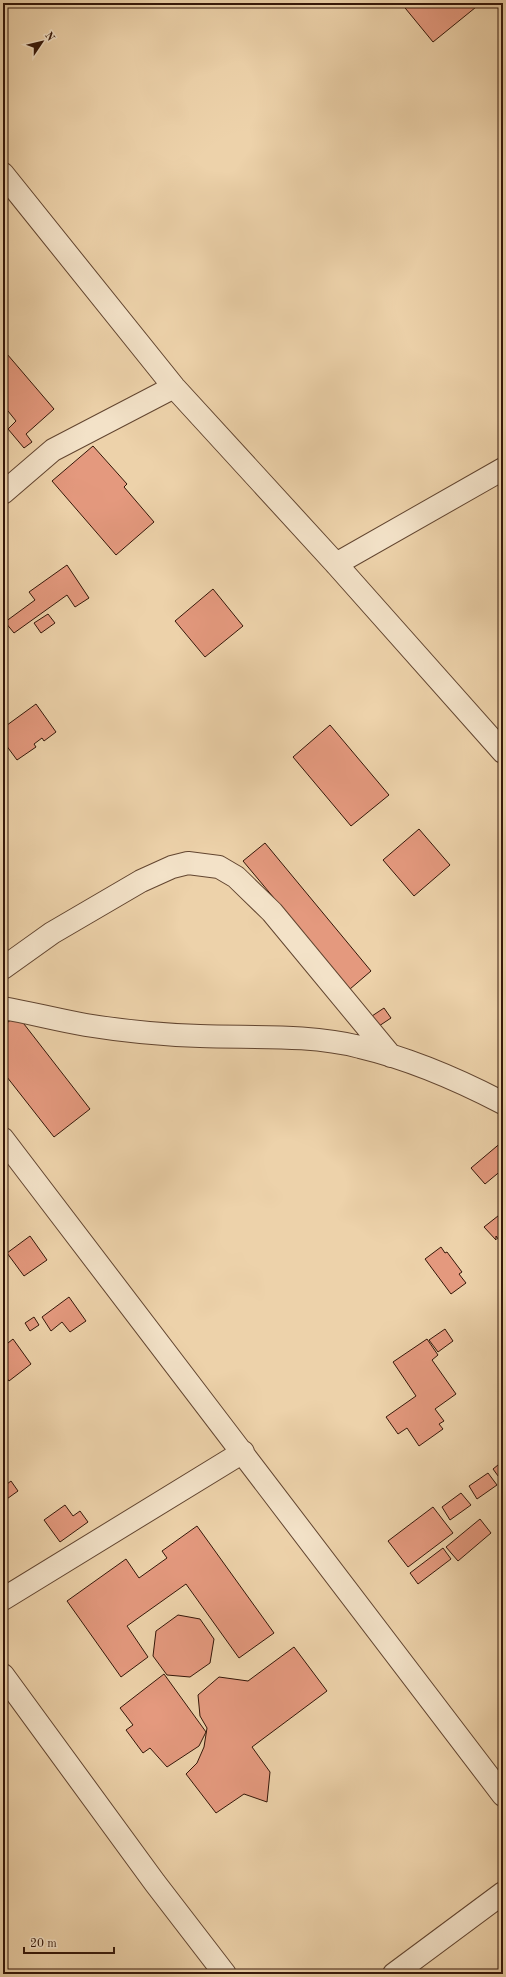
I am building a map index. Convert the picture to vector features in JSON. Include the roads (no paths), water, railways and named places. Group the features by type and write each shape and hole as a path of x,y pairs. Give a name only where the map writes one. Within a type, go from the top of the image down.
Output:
{"street":[{"path":"3,174 174,387 336,564 503,752"},
{"path":"3,493 53,450 174,387"},
{"path":"336,564 503,469"},
{"path":"3,968 52,933 141,881 172,867 188,863 219,867 236,877 272,912 391,1056"},
{"path":"3,1008 86,1025 200,1036 250,1036 311,1040 359,1046 440,1072 503,1103"},
{"path":"3,1139 503,1794"},
{"path":"3,1600 243,1452"},
{"path":"3,1675 155,1883 225,1974"},
{"path":"394,1974 503,1892"}]}
